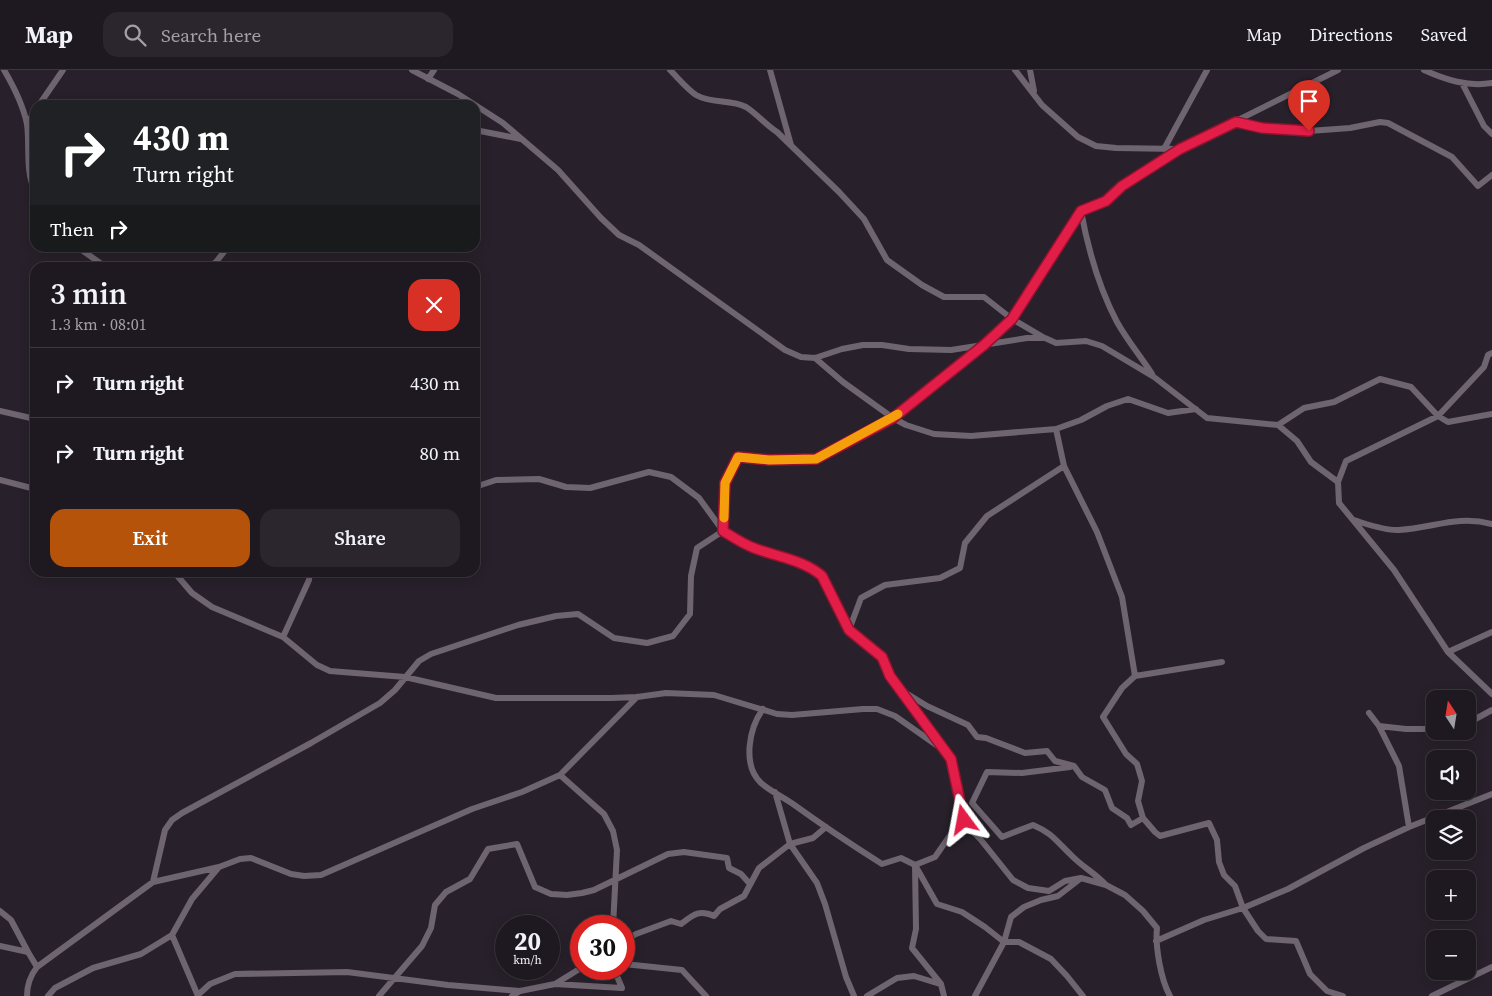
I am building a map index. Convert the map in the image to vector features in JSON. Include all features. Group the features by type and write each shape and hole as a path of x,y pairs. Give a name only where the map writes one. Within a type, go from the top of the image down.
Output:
{"street":[{"path":"4,70 19,98 27,124 30,173"},
{"path":"42,100 63,70"},
{"path":"412,70 467,100"},
{"path":"428,80 434,70"},
{"path":"670,70 696,95 717,102 736,103 748,108 766,125 777,132 864,219 887,260 922,285 944,297 984,297 1012,319 1056,343 1086,341 1102,346 1154,377 1207,418 1278,425 1297,441 1311,462 1338,482"},
{"path":"770,70 791,146"},
{"path":"1015,70 1042,105 1078,137 1096,146 1180,149"},
{"path":"1030,70 1035,94"},
{"path":"1164,149 1207,70"},
{"path":"723,531 725,483 738,457 769,460 816,459 893,418 984,345 1012,319 1081,211 1106,201 1122,186 1180,149 1338,70"},
{"path":"1424,70 1453,81 1492,88"},
{"path":"1462,83 1484,126 1492,134"},
{"path":"1478,85 1492,83"},
{"path":"480,108 503,123 558,170 601,218 619,234 639,245 785,350 801,357 815,358 842,349 863,345 882,344 909,349 951,350 1027,338 1045,338"},
{"path":"27,124 30,119"},
{"path":"1236,122 1262,128 1309,131 1350,128 1380,122 1394,126 1452,158 1478,186 1492,175"},
{"path":"480,131 522,139"},
{"path":"1081,211 1085,234 1103,291 1118,322 1154,377"},
{"path":"85,252 99,262"},
{"path":"216,262 224,252"},
{"path":"1492,354 1488,355 1484,367 1438,416 1346,461 1338,482 1339,503 1394,570 1448,652 1481,686 1492,694"},
{"path":"815,358 843,382 893,418 934,434 971,436 1056,429 1081,420 1106,406 1128,399 1168,413 1196,408"},
{"path":"1278,425 1304,408 1334,402 1380,379 1411,387 1438,416 1448,422 1492,414"},
{"path":"0,410 30,418"},
{"path":"1056,429 1064,466 1097,532 1122,597 1135,676"},
{"path":"849,630 861,598 885,585 940,578 960,568 965,543 987,516 1064,466"},
{"path":"480,485 496,480 539,479 566,487 590,488 649,472 671,477 699,498 723,531 753,548 816,570 822,576 849,630 882,657 890,676 951,759 966,824 1013,880 1028,888 1048,891 1065,881 1081,878 1106,885 1125,895 1157,928 1156,941 1161,970 1170,996"},
{"path":"0,480 30,487"},
{"path":"1353,520 1398,530 1463,520 1492,524"},
{"path":"153,882 164,830 172,820 380,703 395,690 419,661 431,654 518,625 556,616 578,614 614,638 647,643 673,636 690,614 690,576 697,548 723,531"},
{"path":"178,577 192,593 212,607 282,637 317,665 330,670 405,677 496,698 637,697 666,693 714,695 777,714 792,715 863,708 877,709 895,716 942,749"},
{"path":"282,637 309,577"},
{"path":"1448,652 1492,632"},
{"path":"1222,662 1135,676 1122,688 1104,716 1126,754 1137,764 1142,781 1138,801 1143,818 1160,836 1209,823 1217,840 1219,862 1224,875 1235,886 1243,908 1258,931 1266,939 1296,941 1310,974 1327,991 1343,996"},
{"path":"901,690 927,706 968,725 977,737 986,738 1026,753 1047,751 1055,760 1074,766 1082,777 1105,790 1112,808 1121,813 1131,824 1143,818"},
{"path":"27,996 27,985 31,975 38,967 153,882 219,867 240,858 251,858 290,874 304,876 321,875 472,809 522,792 560,775 637,697"},
{"path":"763,709 753,729 749,743 750,764 760,783 882,864 901,858 915,865 937,904 962,912 1004,942 1019,942 1050,960 1067,976 1083,996"},
{"path":"1476,719 1492,710"},
{"path":"1369,713 1380,726 1399,766 1409,827"},
{"path":"1380,726 1426,729"},
{"path":"1074,766 1022,773 987,772 972,802 1002,837 1033,825 1042,828 1106,885"},
{"path":"560,775 604,814 613,831 617,850 614,915"},
{"path":"775,792 790,844 817,883 854,996"},
{"path":"1156,941 1204,920 1243,908 1288,889 1364,848 1409,827 1492,794"},
{"path":"915,865 935,857 951,834 964,820"},
{"path":"635,935 670,921 680,924 694,914 706,913 714,916 720,909 744,896 759,868 790,844 813,838 826,827"},
{"path":"378,996 422,946 431,928 435,905 446,892 470,879 488,849 516,844 535,887 551,894 567,895 594,890 668,854 684,852 723,856 727,858 729,868 741,874 750,884"},
{"path":"915,865 916,929 912,948 941,984 944,996"},
{"path":"48,996 55,988 93,968 141,954 172,935 192,899 219,867"},
{"path":"975,996 1004,942 1011,917 1017,911 1041,900 1058,896 1081,878"},
{"path":"0,911 11,920 38,967"},
{"path":"172,935 198,996 210,984 235,974 346,972 448,985 520,991 555,984 622,988 619,980"},
{"path":"0,946 28,952"},
{"path":"635,965 682,970 706,996"},
{"path":"1432,996 1492,967"},
{"path":"555,984 570,975"},
{"path":"867,996 897,978 914,976 941,984"},
{"path":"512,996 520,991"}],"slow traffic":[{"path":"724,518 725,483 738,457 769,460 816,459 898,414"}],"route":[{"path":"964,820 951,759 890,676 882,657 849,630 822,576 816,570 797,562 753,548 723,531 725,483 738,457 769,460 816,459 893,418 984,345 1012,319 1081,211 1106,201 1122,186 1180,149 1236,122 1262,128 1309,131"}]}
